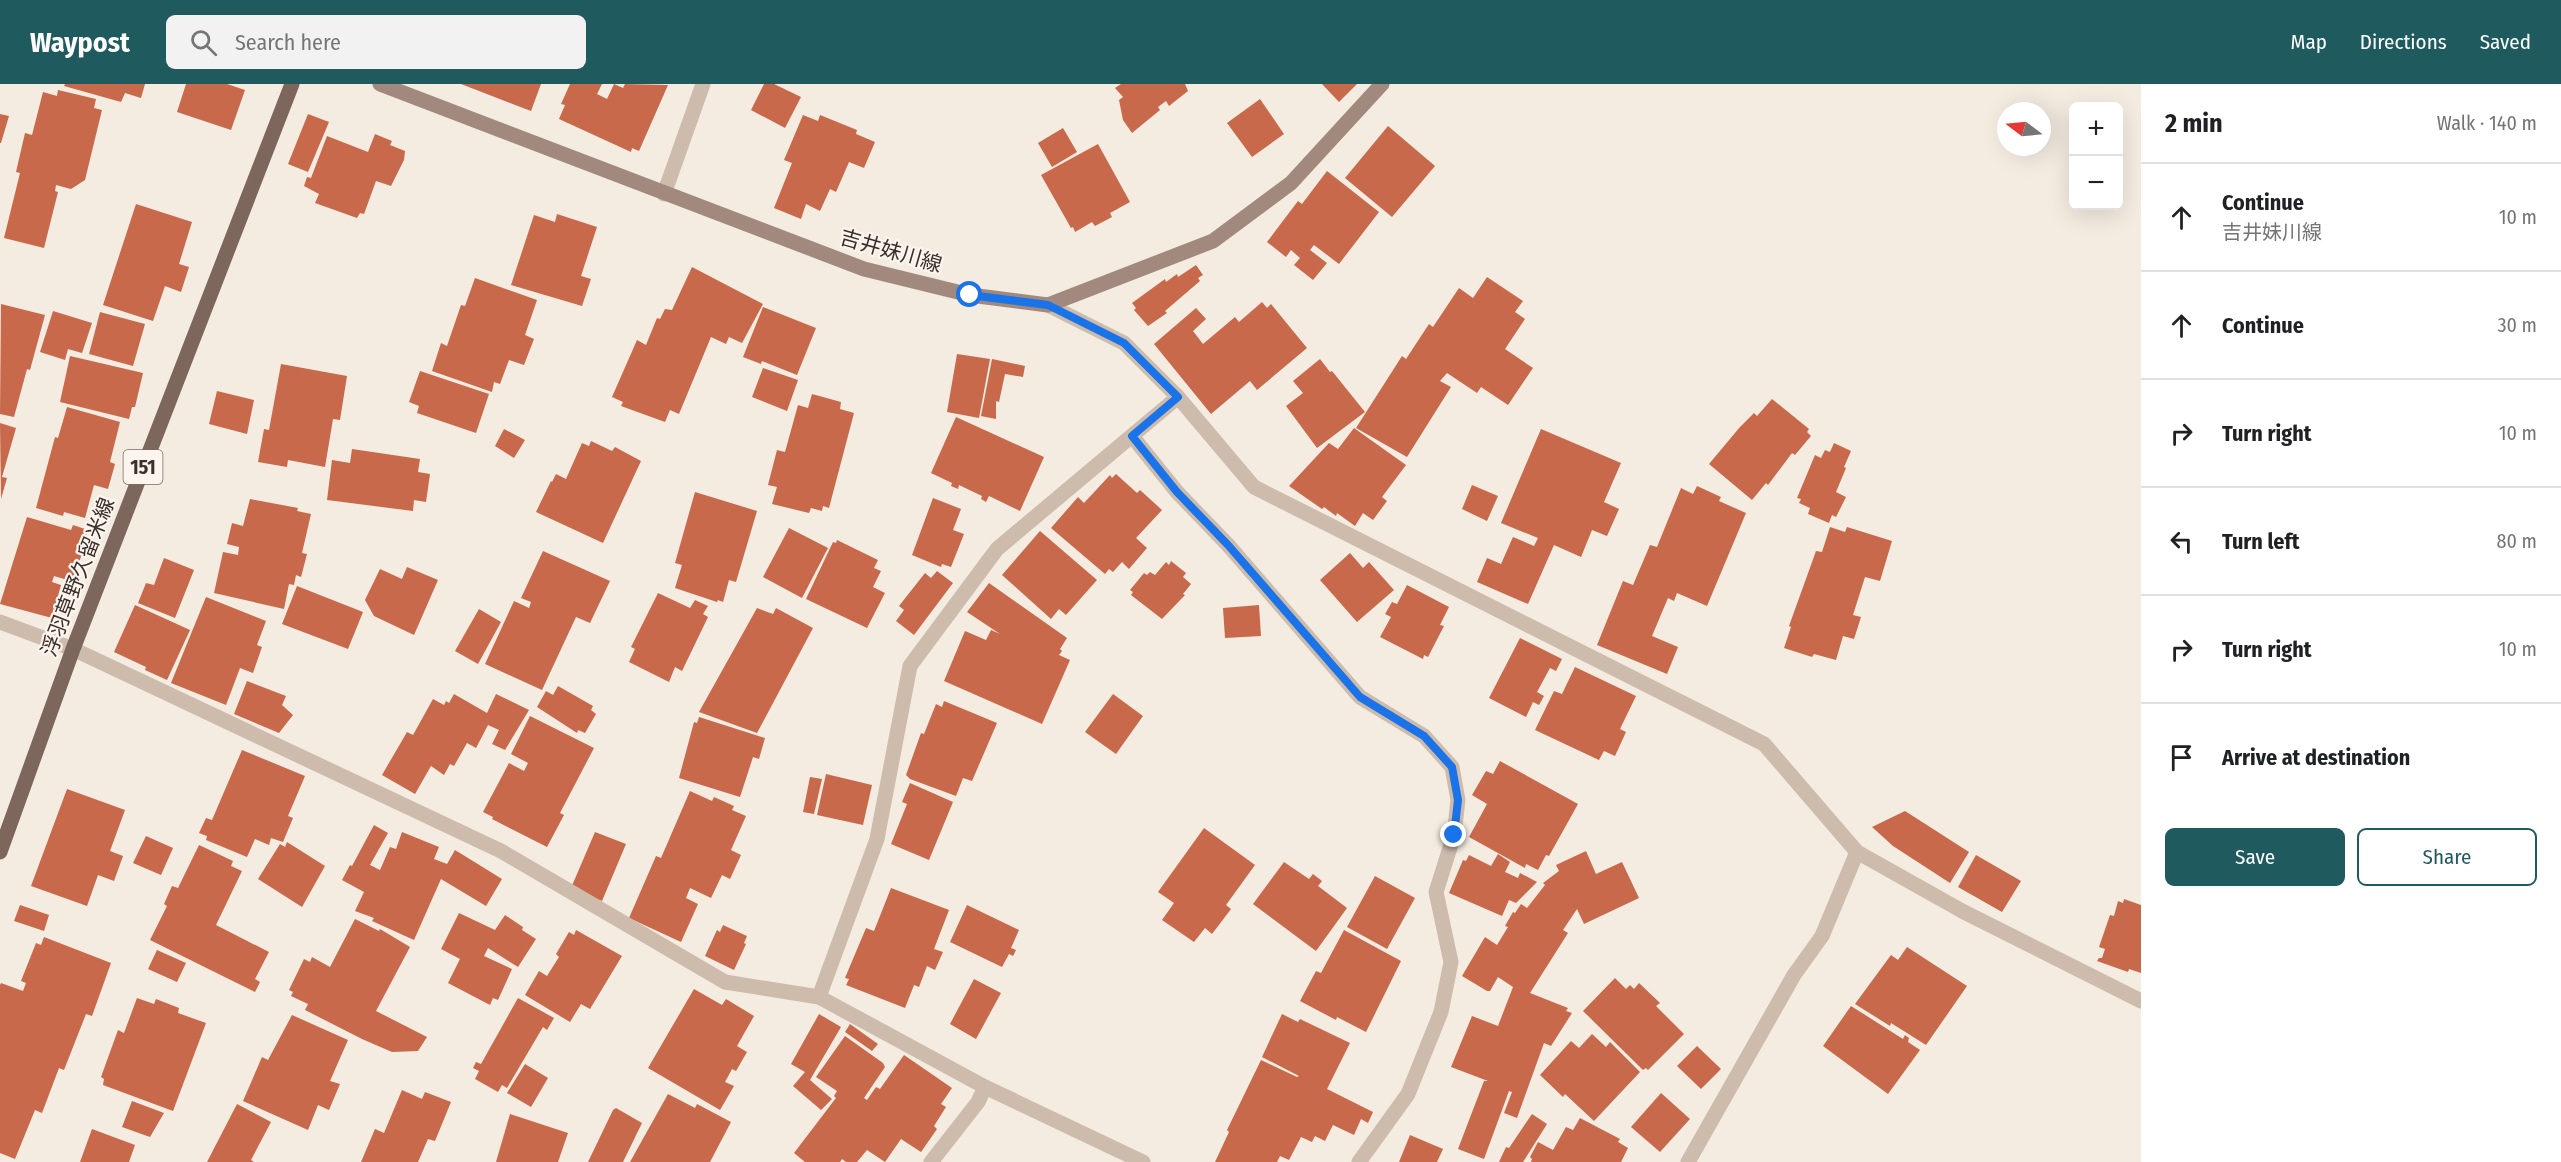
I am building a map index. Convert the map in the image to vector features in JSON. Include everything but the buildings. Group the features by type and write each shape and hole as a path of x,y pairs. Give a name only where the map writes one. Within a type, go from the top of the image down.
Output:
{"main road":[{"name":"浮羽草野久留米線","path":"0,852 73,649 292,84"},
{"name":"吉井妹川線","path":"380,84 864,269 970,295 1048,305 1213,241 1291,183 1382,84"}],"street":[{"path":"664,194 704,84"},
{"path":"1048,305 1124,343 1178,397 1254,487 1764,744 1857,852 1964,912 2141,1001"},
{"path":"819,997 877,839 909,666 997,549 1178,397"},
{"path":"1132,436 1177,492 1228,545 1360,697 1424,736 1452,767 1458,800 1454,835 1436,892 1451,962 1441,1012 1408,1094 1359,1162"},
{"path":"0,622 73,649 501,851 725,982 819,997 985,1087 1143,1162"},
{"path":"1688,1162 1794,975 1822,936 1857,852"},
{"path":"931,1162 978,1102 985,1087"}],"route":[{"path":"970,295 1048,305 1124,343 1178,397 1132,436 1177,492 1228,545 1360,697 1424,736 1452,767 1458,800 1454,835"}]}
